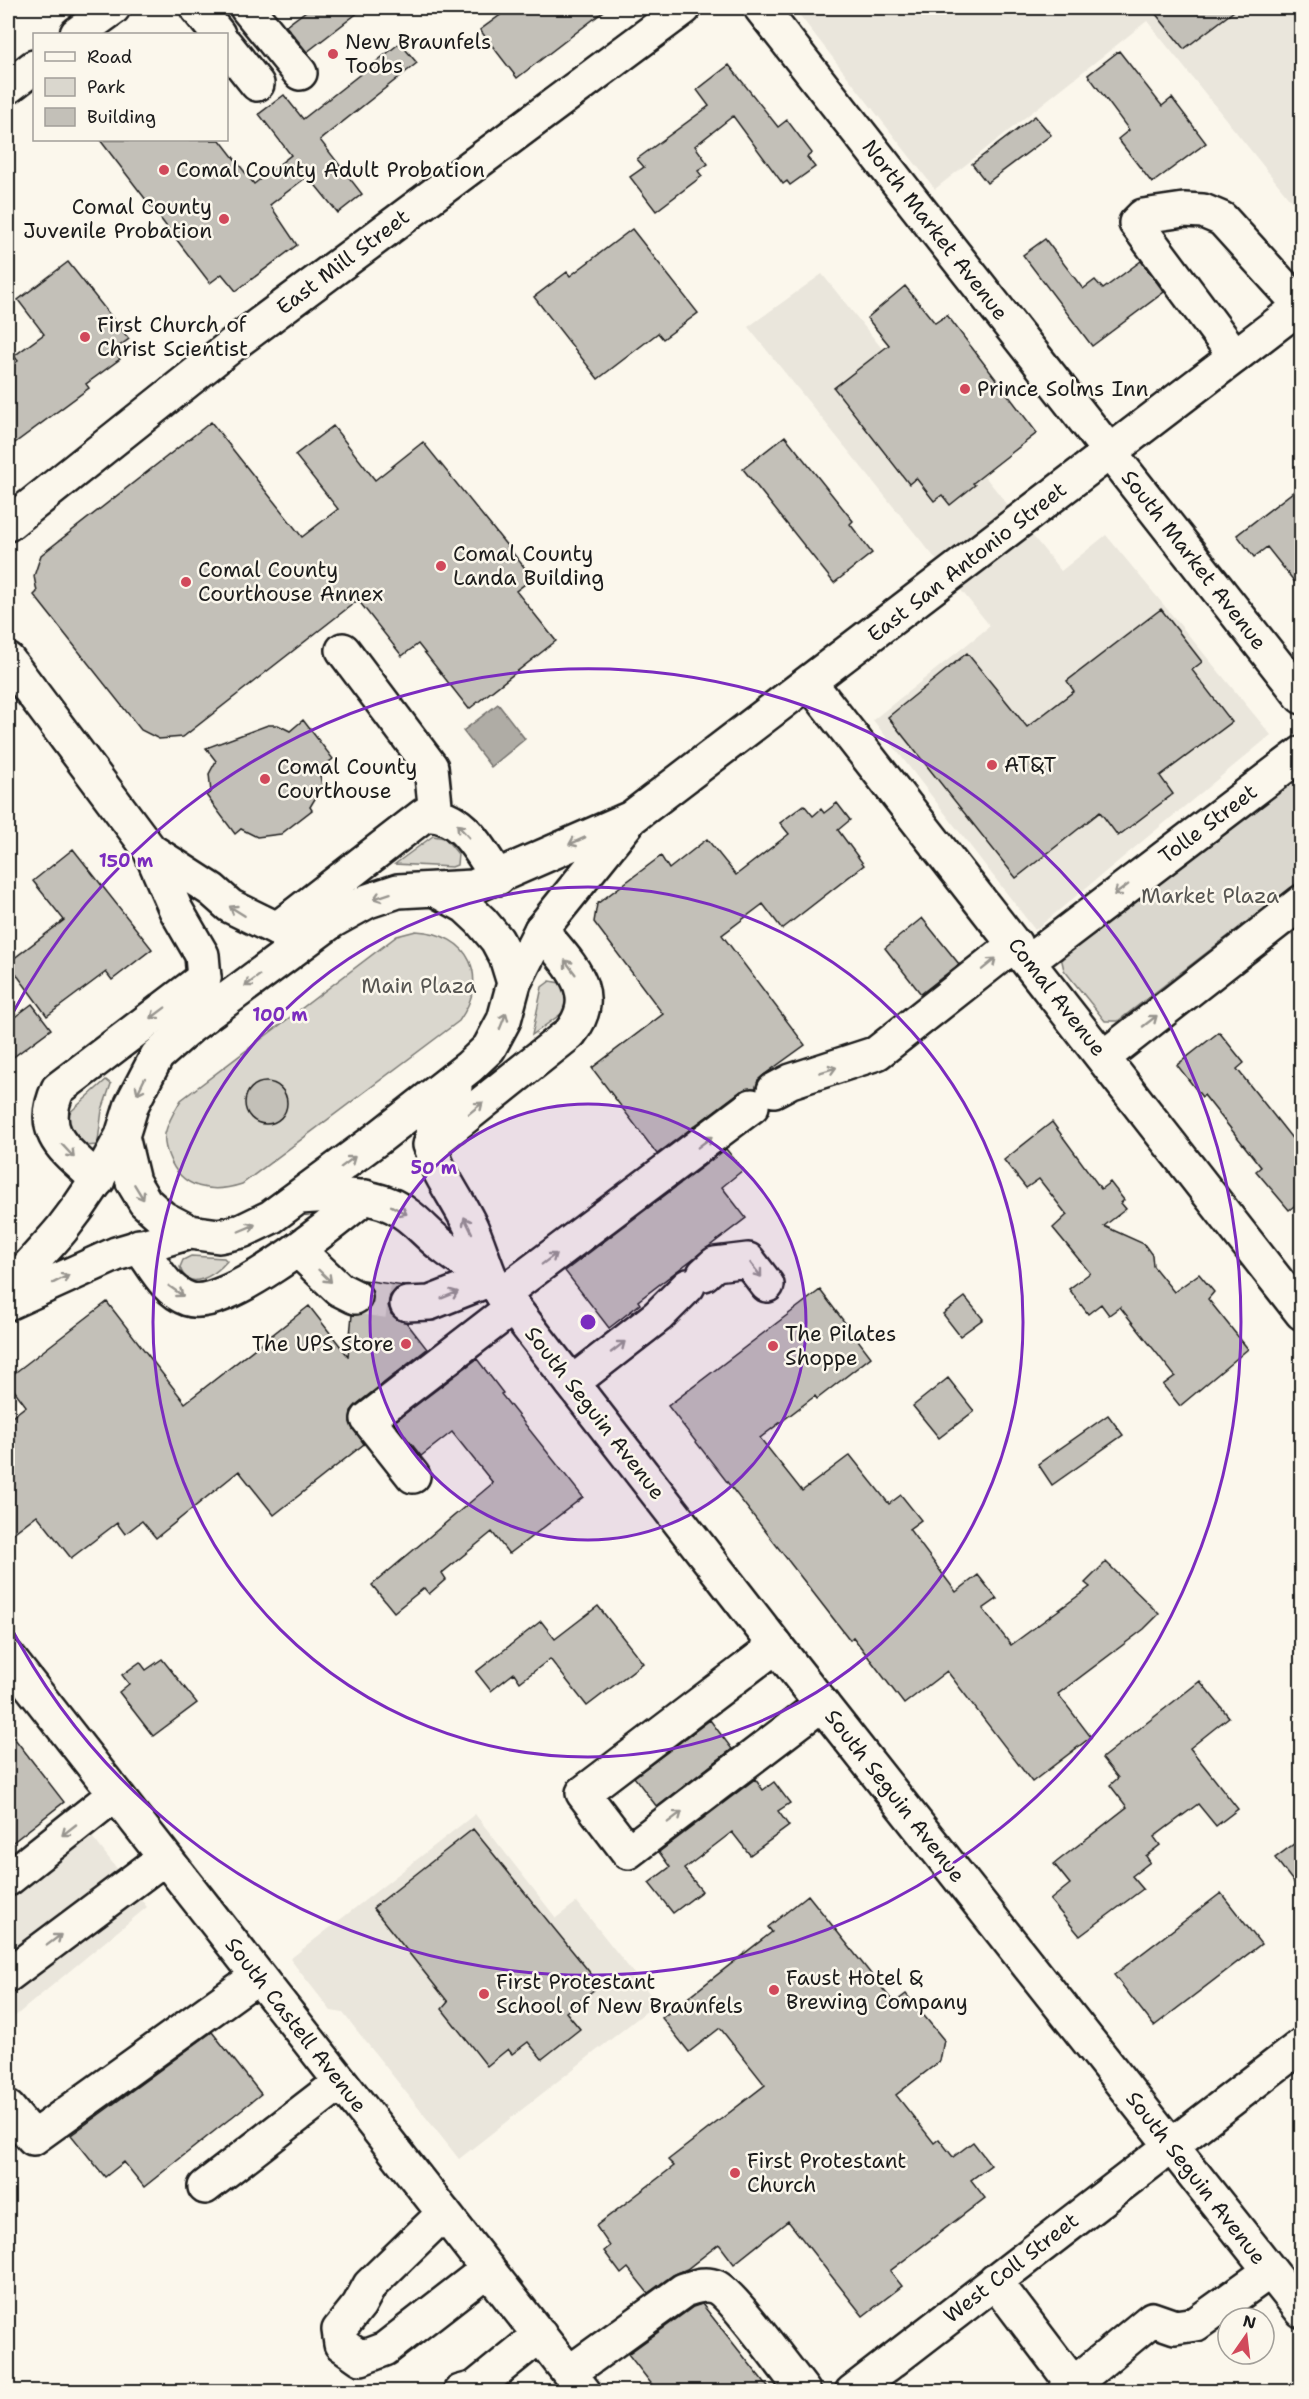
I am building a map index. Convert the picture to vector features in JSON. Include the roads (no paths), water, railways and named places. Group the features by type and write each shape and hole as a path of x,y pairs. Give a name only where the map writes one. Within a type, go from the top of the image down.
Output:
{"street":[{"path":"78,33 113,8"},
{"path":"197,8 217,33"},
{"path":"247,8 300,73"},
{"name":"East Mill Street","path":"8,524 245,336 684,8"},
{"name":"North Market Avenue","path":"761,8 1110,452"},
{"path":"228,48 257,84"},
{"path":"8,87 33,68"},
{"path":"1235,356 1136,223 1143,216 1184,210 1203,211 1222,219 1301,306"},
{"name":"East San Antonio Street","path":"436,890 473,887 498,878 631,818 1301,306"},
{"name":"South Market Avenue","path":"1110,452 1302,697"},
{"path":"343,650 431,767 436,814"},
{"path":"8,660 150,850 176,910 202,955 204,978 191,1026"},
{"name":"Comal Avenue","path":"810,683 1300,1309"},
{"name":"Tolle Street","path":"502,1293 763,1098 791,1081 877,1053 1022,953 1302,753"},
{"path":"277,930 413,821 424,815 436,814 449,818 467,834 498,878"},
{"name":"East San Antonio Street","path":"514,983 541,930 631,818"},
{"path":"150,850 212,890 230,906 277,930 298,930 332,921"},
{"path":"8,1292 23,1270 61,1230 98,1180 122,1136 132,1104 157,1056 191,1026 332,921 368,901 398,891 436,890 465,906 497,940 514,983 504,1020 489,1047 469,1067 301,1197 242,1231 219,1236 190,1232 163,1218 145,1202 133,1182 122,1136"},
{"path":"1104,1057 1302,902"},
{"path":"430,1145 570,1033 578,1024 585,1005 580,983 541,930"},
{"path":"98,1180 64,1148 51,1127 49,1109 58,1089 204,978"},
{"path":"430,1145 432,1123 440,1107 469,1067"},
{"name":"South Seguin Avenue","path":"430,1145 447,1189 469,1223 502,1293 776,1646 1302,2311"},
{"name":"South Seguin Avenue","path":"301,1197 333,1195 365,1197 392,1206 411,1216 443,1247 502,1293"},
{"path":"139,1245 169,1287 188,1299 206,1301 226,1293 298,1250 365,1197"},
{"path":"8,1303 139,1245 190,1232"},
{"path":"298,1250 339,1289 355,1297"},
{"path":"572,1383 658,1316 715,1264 748,1260 767,1285"},
{"path":"407,1304 502,1293"},
{"path":"413,1476 368,1419 502,1293"},
{"path":"776,1646 583,1793 628,1852 822,1704"},
{"name":"South Castell Avenue","path":"8,1658 577,2382"},
{"path":"8,1878 115,1794"},
{"path":"8,1975 164,1858"},
{"path":"8,2108 33,2138 258,1976"},
{"name":"West Coll Street","path":"854,2391 1302,2045"},
{"path":"205,2187 341,2082"},
{"path":"444,2213 370,2285 359,2305 339,2330 341,2344 361,2358 385,2349 488,2269"},
{"path":"995,2281 1069,2388 1152,2319 1175,2327 1196,2324 1270,2271"},
{"path":"577,2382 684,2290 699,2285 716,2287 736,2306 804,2391"},
{"path":"460,2391 475,2388 540,2336"}],"tunnel":[{"path":"355,1297 407,1304"}],"railway":[{"path":"1293,8 1302,18"}],"place":[{"name":"New Braunfels Toobs","path":"333,54"},
{"name":"Comal County Adult Probation","path":"164,170"},
{"name":"Comal County Juvenile Probation","path":"224,219"},
{"name":"First Church of Christ Scientist","path":"85,337"},
{"name":"Prince Solms Inn","path":"965,389"},
{"name":"Comal County Landa Building","path":"441,566"},
{"name":"Comal County Courthouse Annex","path":"186,582"},
{"name":"AT&T","path":"992,765"},
{"name":"Comal County Courthouse","path":"265,779"},
{"name":"The UPS Store","path":"406,1344"},
{"name":"The Pilates Shoppe","path":"773,1346"},
{"name":"Faust Hotel & Brewing Company","path":"774,1990"},
{"name":"First Protestant School of New Braunfels","path":"484,1994"},
{"name":"First Protestant Church","path":"735,2173"}],"park label":[{"name":"Market Plaza","path":"1210,896"},
{"name":"Main Plaza","path":"419,986"}]}
